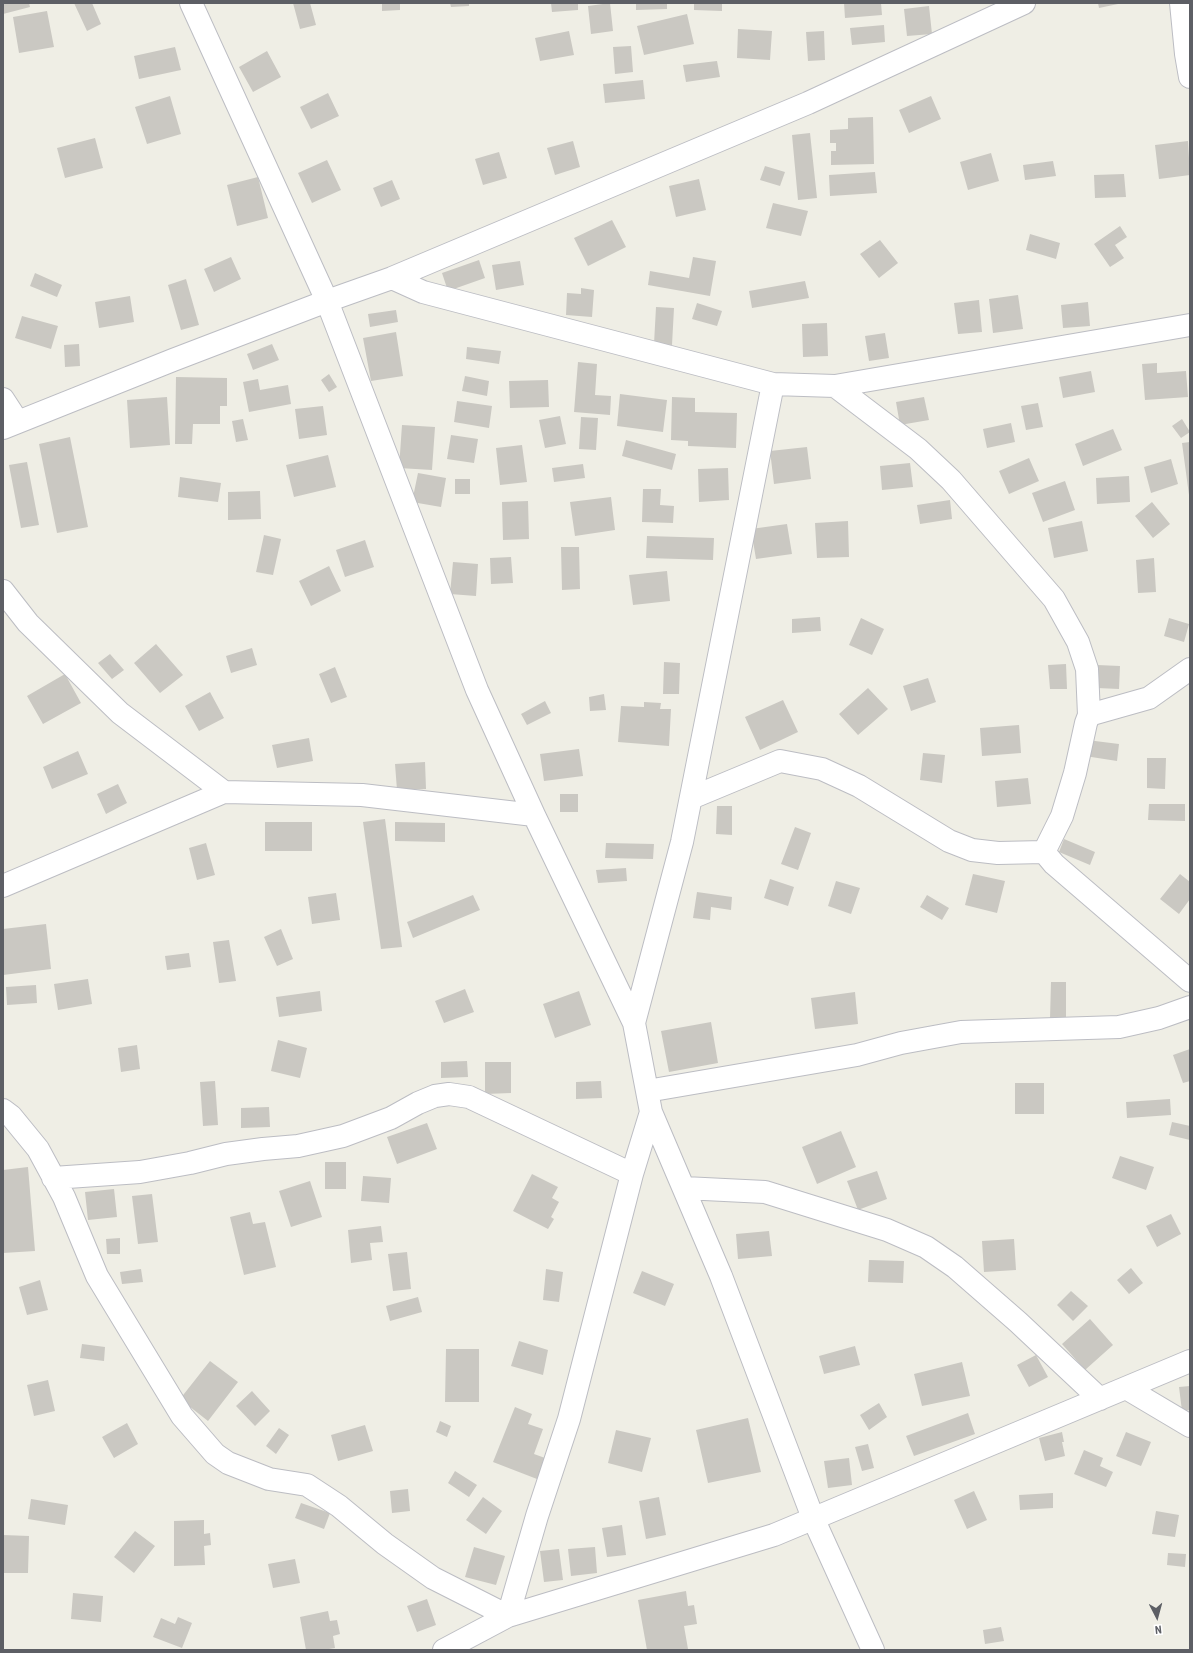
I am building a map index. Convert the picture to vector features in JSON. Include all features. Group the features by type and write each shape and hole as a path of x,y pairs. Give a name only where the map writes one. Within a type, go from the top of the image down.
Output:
{"street":[{"path":"191,3 327,301 477,690 534,815 634,1022 651,1112 722,1276 813,1518 873,1650"},
{"path":"3,399 11,425 173,360 327,301 392,278 808,103 1024,3"},
{"path":"1181,3 1190,77"},
{"path":"392,278 423,292 773,384 835,386 1190,325"},
{"path":"634,1022 682,842 773,384"},
{"path":"835,386 918,449 951,480 1054,599 1078,642 1087,669 1090,716 1086,723 1075,773 1062,816 1044,852"},
{"path":"3,591 28,623 120,713 224,792"},
{"path":"1090,716 1149,698 1190,669"},
{"path":"691,798 780,761 796,763 822,769 859,786 949,841 972,850 998,853 1044,852"},
{"path":"3,886 224,792 362,795 534,815"},
{"path":"1044,852 1054,864 1190,981"},
{"path":"647,1091 857,1055 901,1043 961,1032 1119,1027 1159,1018 1190,1007"},
{"path":"54,1178 140,1172 190,1163 226,1154 298,1146 343,1136 391,1118 418,1103 435,1096 449,1094 469,1097 632,1174"},
{"path":"3,1110 11,1116 38,1149 64,1197 97,1276 144,1351 182,1416 215,1454 228,1464 269,1478 307,1485 339,1506 385,1544 433,1578 508,1616"},
{"path":"508,1616 537,1516 569,1419 632,1174 651,1112"},
{"path":"684,1188 765,1192 887,1230 926,1247 955,1267 1018,1322 1100,1399"},
{"path":"444,1650 508,1616 774,1535 1190,1361"},
{"path":"1126,1388 1190,1426"}],"building":[{"path":"3,3 29,3 30,7 3,14"},
{"path":"74,3 92,3 101,24 87,31"},
{"path":"293,3 310,3 316,25 300,29"},
{"path":"382,3 400,3 400,10 382,11"},
{"path":"450,3 469,3 469,6 451,7"},
{"path":"551,3 578,3 578,10 552,12"},
{"path":"610,3 613,31 591,34 588,6"},
{"path":"636,3 667,3 667,9 636,10"},
{"path":"694,3 722,3 722,11 694,10"},
{"path":"844,3 881,3 882,15 845,18"},
{"path":"1098,3 1118,3 1118,4 1099,8"},
{"path":"929,6 932,34 907,36 904,9"},
{"path":"47,11 54,47 19,53 13,17"},
{"path":"687,14 694,44 644,55 637,26"},
{"path":"884,25 885,42 852,45 850,28"},
{"path":"738,29 772,31 770,60 737,58"},
{"path":"569,31 574,55 540,61 535,38"},
{"path":"824,31 825,60 808,61 806,32"},
{"path":"631,46 633,72 615,74 613,47"},
{"path":"175,47 181,70 139,79 134,56"},
{"path":"267,51 281,77 253,92 239,67"},
{"path":"717,61 720,77 686,82 683,65"},
{"path":"643,80 645,99 605,103 603,84"},
{"path":"328,93 339,116 311,129 300,107"},
{"path":"170,96 181,134 147,144 135,107"},
{"path":"931,96 941,119 909,133 899,110"},
{"path":"873,117 874,164 831,165 831,151 836,151 836,143 830,143 830,130 848,129 848,118"},
{"path":"810,133 817,198 798,200 792,135"},
{"path":"95,138 103,168 65,178 57,148"},
{"path":"573,141 580,167 555,175 547,148"},
{"path":"1188,141 1190,175 1159,179 1155,145"},
{"path":"499,152 507,178 483,185 475,159"},
{"path":"991,153 999,181 968,190 960,162"},
{"path":"327,160 341,190 312,203 298,173"},
{"path":"1053,161 1056,176 1025,180 1023,165"},
{"path":"765,166 785,172 780,186 760,180"},
{"path":"875,172 877,193 830,196 829,175"},
{"path":"1124,174 1126,197 1095,198 1094,175"},
{"path":"258,177 268,218 237,226 227,185"},
{"path":"699,179 706,210 676,217 669,186"},
{"path":"392,180 400,199 381,207 373,188"},
{"path":"773,203 808,211 801,236 766,228"},
{"path":"612,220 626,247 588,266 574,238"},
{"path":"1120,226 1127,237 1115,245 1124,258 1110,267 1094,244"},
{"path":"1030,234 1060,243 1056,259 1026,250"},
{"path":"880,240 898,263 879,278 860,254"},
{"path":"231,257 241,279 214,292 204,269"},
{"path":"693,257 716,261 710,296 648,285 650,271 689,278"},
{"path":"479,260 485,278 448,291 442,273"},
{"path":"520,261 524,285 496,290 492,265"},
{"path":"35,273 62,285 57,297 30,286"},
{"path":"186,279 199,325 181,330 168,285"},
{"path":"805,281 809,298 752,308 749,291"},
{"path":"581,288 594,290 592,317 566,315 567,293 581,294"},
{"path":"1018,295 1023,329 993,333 989,299"},
{"path":"130,296 134,322 99,328 95,302"},
{"path":"979,300 982,332 958,334 954,303"},
{"path":"1088,302 1090,326 1063,328 1061,305"},
{"path":"697,303 722,311 717,326 692,319"},
{"path":"656,307 674,308 672,345 654,344"},
{"path":"396,310 398,322 370,327 368,314"},
{"path":"22,316 58,326 51,349 15,338"},
{"path":"827,323 828,356 803,357 802,324"},
{"path":"396,332 403,376 371,381 363,338"},
{"path":"885,333 889,358 869,361 865,336"},
{"path":"79,344 80,366 65,367 64,345"},
{"path":"272,344 279,360 253,370 247,354"},
{"path":"467,347 501,351 499,364 466,359"},
{"path":"578,362 597,364 595,395 611,396 610,415 574,412"},
{"path":"1157,363 1157,373 1186,371 1188,397 1145,400 1142,364"},
{"path":"1091,371 1095,392 1063,398 1059,377"},
{"path":"329,374 337,387 329,392 321,380"},
{"path":"465,376 489,381 487,396 462,391"},
{"path":"176,377 227,378 227,406 220,406 220,424 193,424 192,444 175,444"},
{"path":"258,379 260,390 288,385 291,404 249,412 243,382"},
{"path":"548,380 549,407 510,408 509,381"},
{"path":"620,394 667,400 663,432 617,426"},
{"path":"167,397 170,445 130,448 127,400"},
{"path":"672,397 695,398 695,412 737,413 736,448 688,446 688,441 671,440"},
{"path":"924,397 929,420 900,425 896,402"},
{"path":"457,401 492,406 489,428 454,422"},
{"path":"1038,403 1043,427 1026,430 1021,406"},
{"path":"323,406 327,435 299,439 295,409"},
{"path":"560,416 566,444 545,448 539,420"},
{"path":"581,417 598,418 596,450 579,449"},
{"path":"243,419 248,440 236,442 232,421"},
{"path":"1182,419 1190,432 1181,438 1172,426"},
{"path":"1011,423 1015,442 987,448 983,429"},
{"path":"402,425 435,427 432,470 399,468"},
{"path":"1113,429 1122,450 1083,466 1075,444"},
{"path":"451,435 478,439 474,463 447,459"},
{"path":"70,437 88,527 57,533 39,444"},
{"path":"626,440 676,454 672,470 622,456"},
{"path":"1190,442 1190,495 1189,495 1182,443"},
{"path":"522,445 527,482 500,485 496,448"},
{"path":"807,447 811,479 774,484 770,451"},
{"path":"328,455 336,487 294,497 286,465"},
{"path":"1029,458 1039,481 1009,494 999,471"},
{"path":"1171,459 1178,484 1151,493 1144,467"},
{"path":"27,462 39,525 21,528 9,465"},
{"path":"910,463 913,487 882,490 880,466"},
{"path":"583,464 585,478 554,482 552,468"},
{"path":"728,468 729,500 699,502 698,469"},
{"path":"418,473 446,478 441,507 412,502"},
{"path":"1129,476 1130,502 1097,504 1096,478"},
{"path":"180,477 221,483 218,502 178,497"},
{"path":"455,479 470,479 470,494 455,494"},
{"path":"1065,481 1075,510 1043,522 1032,493"},
{"path":"643,489 661,489 660,505 674,506 673,523 642,522"},
{"path":"260,491 261,519 228,520 228,492"},
{"path":"611,497 615,530 575,536 570,502"},
{"path":"950,500 952,519 920,524 917,505"},
{"path":"528,501 529,539 503,540 502,502"},
{"path":"1152,502 1170,524 1153,538 1135,516"},
{"path":"848,521 849,557 817,558 815,523"},
{"path":"1082,521 1088,551 1054,558 1048,528"},
{"path":"787,524 792,554 756,559 751,529"},
{"path":"264,535 281,539 273,575 256,572"},
{"path":"647,536 714,538 713,560 646,558"},
{"path":"365,540 374,567 345,577 336,550"},
{"path":"561,547 579,547 580,589 562,590"},
{"path":"511,557 513,583 491,584 490,558"},
{"path":"1154,558 1156,592 1138,593 1136,560"},
{"path":"453,562 478,564 476,596 450,594"},
{"path":"329,566 341,591 311,606 299,581"},
{"path":"667,571 670,601 633,605 629,575"},
{"path":"820,617 821,631 792,633 792,619"},
{"path":"861,618 884,629 872,655 849,645"},
{"path":"1169,618 1189,624 1184,642 1164,636"},
{"path":"156,644 183,675 160,693 134,663"},
{"path":"252,648 257,665 231,673 226,656"},
{"path":"110,654 124,670 112,679 98,663"},
{"path":"664,662 680,663 679,694 663,694"},
{"path":"1066,664 1067,689 1050,689 1048,665"},
{"path":"1097,665 1120,666 1119,689 1097,688"},
{"path":"335,667 347,697 331,703 319,674"},
{"path":"65,674 81,703 43,724 27,696"},
{"path":"928,678 936,702 911,711 903,686"},
{"path":"868,688 888,709 858,735 839,714"},
{"path":"210,692 224,718 199,731 185,706"},
{"path":"604,694 606,710 590,711 589,697"},
{"path":"783,700 798,732 760,750 745,717"},
{"path":"545,701 551,713 527,725 521,714"},
{"path":"644,702 661,703 660,709 671,709 669,746 618,742 621,706 644,707"},
{"path":"1019,725 1021,753 982,756 980,728"},
{"path":"309,738 313,761 277,768 272,745"},
{"path":"1087,740 1119,744 1117,761 1085,756"},
{"path":"579,749 583,776 544,781 540,754"},
{"path":"78,751 88,774 52,789 43,767"},
{"path":"923,753 945,755 942,783 920,780"},
{"path":"1147,758 1166,758 1165,789 1147,788"},
{"path":"425,762 426,789 397,790 395,764"},
{"path":"1028,778 1031,804 997,807 995,781"},
{"path":"118,784 127,803 106,814 97,794"},
{"path":"560,794 578,794 578,812 560,812"},
{"path":"1149,804 1185,804 1185,821 1148,820"},
{"path":"717,806 732,806 732,835 716,834"},
{"path":"385,819 402,947 381,949 363,822"},
{"path":"265,822 312,822 312,851 265,851"},
{"path":"395,822 445,823 445,842 395,841"},
{"path":"795,827 811,833 798,870 781,864"},
{"path":"1064,839 1095,852 1090,865 1059,852"},
{"path":"206,843 215,875 197,880 189,848"},
{"path":"606,843 654,844 653,859 605,858"},
{"path":"626,868 627,881 598,883 596,870"},
{"path":"973,874 1005,881 997,913 965,905"},
{"path":"1180,874 1190,882 1190,899 1179,914 1160,899"},
{"path":"770,879 794,887 788,906 764,898"},
{"path":"836,881 860,888 851,914 828,906"},
{"path":"697,892 732,897 731,910 711,907 710,920 693,918"},
{"path":"336,893 340,920 312,924 308,897"},
{"path":"473,895 480,910 413,938 407,922"},
{"path":"927,895 949,908 942,920 920,907"},
{"path":"46,924 51,969 3,975 3,929"},
{"path":"281,929 293,959 277,966 264,937"},
{"path":"229,940 236,981 219,983 213,942"},
{"path":"189,953 191,967 167,970 165,956"},
{"path":"88,979 92,1004 58,1010 54,984"},
{"path":"1051,982 1066,982 1066,1019 1050,1019"},
{"path":"36,985 37,1003 7,1005 6,987"},
{"path":"465,989 474,1012 444,1023 435,1001"},
{"path":"320,991 322,1011 279,1017 276,997"},
{"path":"579,991 591,1025 555,1038 543,1004"},
{"path":"855,992 858,1024 815,1029 811,998"},
{"path":"711,1022 718,1063 669,1072 661,1031"},
{"path":"278,1040 307,1048 300,1078 271,1071"},
{"path":"137,1045 140,1069 121,1072 118,1048"},
{"path":"1190,1049 1190,1081 1183,1083 1173,1055"},
{"path":"467,1061 468,1077 441,1078 441,1062"},
{"path":"485,1062 511,1062 511,1093 485,1094"},
{"path":"215,1081 218,1125 203,1126 200,1082"},
{"path":"601,1081 602,1098 576,1099 576,1082"},
{"path":"1015,1083 1044,1083 1044,1114 1015,1114"},
{"path":"1170,1099 1171,1115 1127,1118 1126,1102"},
{"path":"269,1107 270,1127 241,1128 241,1108"},
{"path":"1172,1122 1190,1126 1190,1140 1169,1135"},
{"path":"427,1123 437,1149 397,1164 387,1137"},
{"path":"841,1131 856,1167 817,1184 802,1147"},
{"path":"1120,1156 1154,1167 1146,1190 1112,1178"},
{"path":"325,1162 346,1162 346,1189 325,1189"},
{"path":"28,1167 35,1251 3,1253 3,1170"},
{"path":"877,1171 887,1199 858,1210 847,1181"},
{"path":"532,1174 558,1187 552,1198 559,1202 551,1217 554,1219 548,1229 513,1211"},
{"path":"363,1176 391,1178 389,1203 361,1201"},
{"path":"310,1181 322,1217 291,1227 279,1191"},
{"path":"114,1189 117,1217 88,1220 85,1192"},
{"path":"152,1194 158,1242 138,1244 132,1196"},
{"path":"250,1212 253,1224 265,1222 276,1267 244,1275 230,1217"},
{"path":"1171,1214 1181,1234 1157,1247 1146,1226"},
{"path":"381,1226 383,1242 370,1243 372,1260 351,1263 348,1230"},
{"path":"769,1231 772,1256 738,1259 736,1234"},
{"path":"120,1238 120,1254 107,1254 106,1239"},
{"path":"1014,1239 1016,1270 984,1272 982,1241"},
{"path":"407,1252 411,1289 393,1291 388,1254"},
{"path":"869,1260 904,1261 903,1283 868,1282"},
{"path":"1131,1268 1143,1283 1129,1294 1117,1280"},
{"path":"141,1269 143,1282 122,1284 120,1272"},
{"path":"546,1269 563,1272 559,1302 543,1300"},
{"path":"642,1271 674,1284 665,1306 633,1293"},
{"path":"40,1280 48,1310 27,1315 19,1287"},
{"path":"1071,1291 1088,1306 1073,1321 1057,1305"},
{"path":"418,1297 422,1312 390,1321 386,1306"},
{"path":"1090,1319 1113,1345 1085,1370 1062,1344"},
{"path":"519,1341 548,1350 543,1375 511,1366"},
{"path":"82,1344 105,1347 104,1361 80,1358"},
{"path":"855,1346 860,1365 824,1374 819,1356"},
{"path":"446,1349 479,1349 479,1402 445,1402"},
{"path":"1036,1355 1048,1377 1029,1387 1017,1365"},
{"path":"210,1361 238,1382 208,1421 180,1399"},
{"path":"962,1362 970,1396 922,1406 914,1374"},
{"path":"48,1380 55,1411 34,1416 27,1385"},
{"path":"1190,1386 1190,1410 1182,1411 1179,1387"},
{"path":"252,1391 270,1411 255,1426 236,1406"},
{"path":"879,1403 887,1417 869,1430 860,1415"},
{"path":"515,1407 532,1414 528,1424 543,1429 534,1454 545,1458 537,1479 493,1462"},
{"path":"968,1413 975,1434 914,1456 906,1436"},
{"path":"748,1418 761,1472 708,1483 696,1430"},
{"path":"440,1421 451,1426 447,1437 436,1432"},
{"path":"127,1423 138,1444 114,1458 102,1437"},
{"path":"365,1425 373,1451 338,1461 331,1435"},
{"path":"279,1428 289,1435 276,1454 266,1446"},
{"path":"616,1430 651,1438 642,1472 608,1463"},
{"path":"1062,1432 1064,1442 1062,1442 1065,1456 1045,1461 1039,1438"},
{"path":"1126,1432 1151,1442 1141,1466 1116,1456"},
{"path":"868,1444 874,1468 862,1471 855,1447"},
{"path":"1084,1450 1103,1458 1100,1466 1113,1472 1106,1487 1074,1474"},
{"path":"849,1458 852,1485 828,1488 824,1461"},
{"path":"455,1471 477,1485 469,1497 448,1483"},
{"path":"408,1489 410,1511 392,1513 390,1491"},
{"path":"974,1491 987,1520 967,1529 954,1500"},
{"path":"1053,1493 1053,1508 1020,1510 1019,1495"},
{"path":"483,1497 502,1511 486,1534 466,1520"},
{"path":"659,1497 666,1535 646,1539 639,1501"},
{"path":"31,1499 68,1505 65,1525 28,1519"},
{"path":"301,1503 330,1513 324,1529 295,1518"},
{"path":"1156,1511 1179,1515 1175,1537 1152,1534"},
{"path":"204,1520 204,1534 210,1533 211,1545 204,1546 205,1565 174,1566 174,1521"},
{"path":"622,1525 626,1555 607,1557 602,1528"},
{"path":"135,1531 155,1546 134,1573 114,1557"},
{"path":"3,1535 29,1536 28,1573 3,1573"},
{"path":"474,1547 505,1556 496,1585 465,1577"},
{"path":"595,1547 597,1573 571,1576 568,1549"},
{"path":"559,1549 563,1580 544,1582 540,1551"},
{"path":"1168,1553 1186,1554 1185,1567 1167,1565"},
{"path":"295,1559 300,1583 273,1588 268,1564"},
{"path":"686,1591 688,1606 694,1605 697,1624 684,1626 688,1649 647,1650 638,1600"},
{"path":"73,1593 103,1596 101,1622 71,1619"},
{"path":"427,1599 436,1625 417,1632 407,1606"},
{"path":"328,1611 330,1621 337,1620 340,1634 333,1636 335,1648 306,1650 300,1617"},
{"path":"178,1617 192,1623 182,1648 153,1637 161,1618 175,1624"},
{"path":"1001,1627 1004,1641 985,1644 983,1630"}]}
